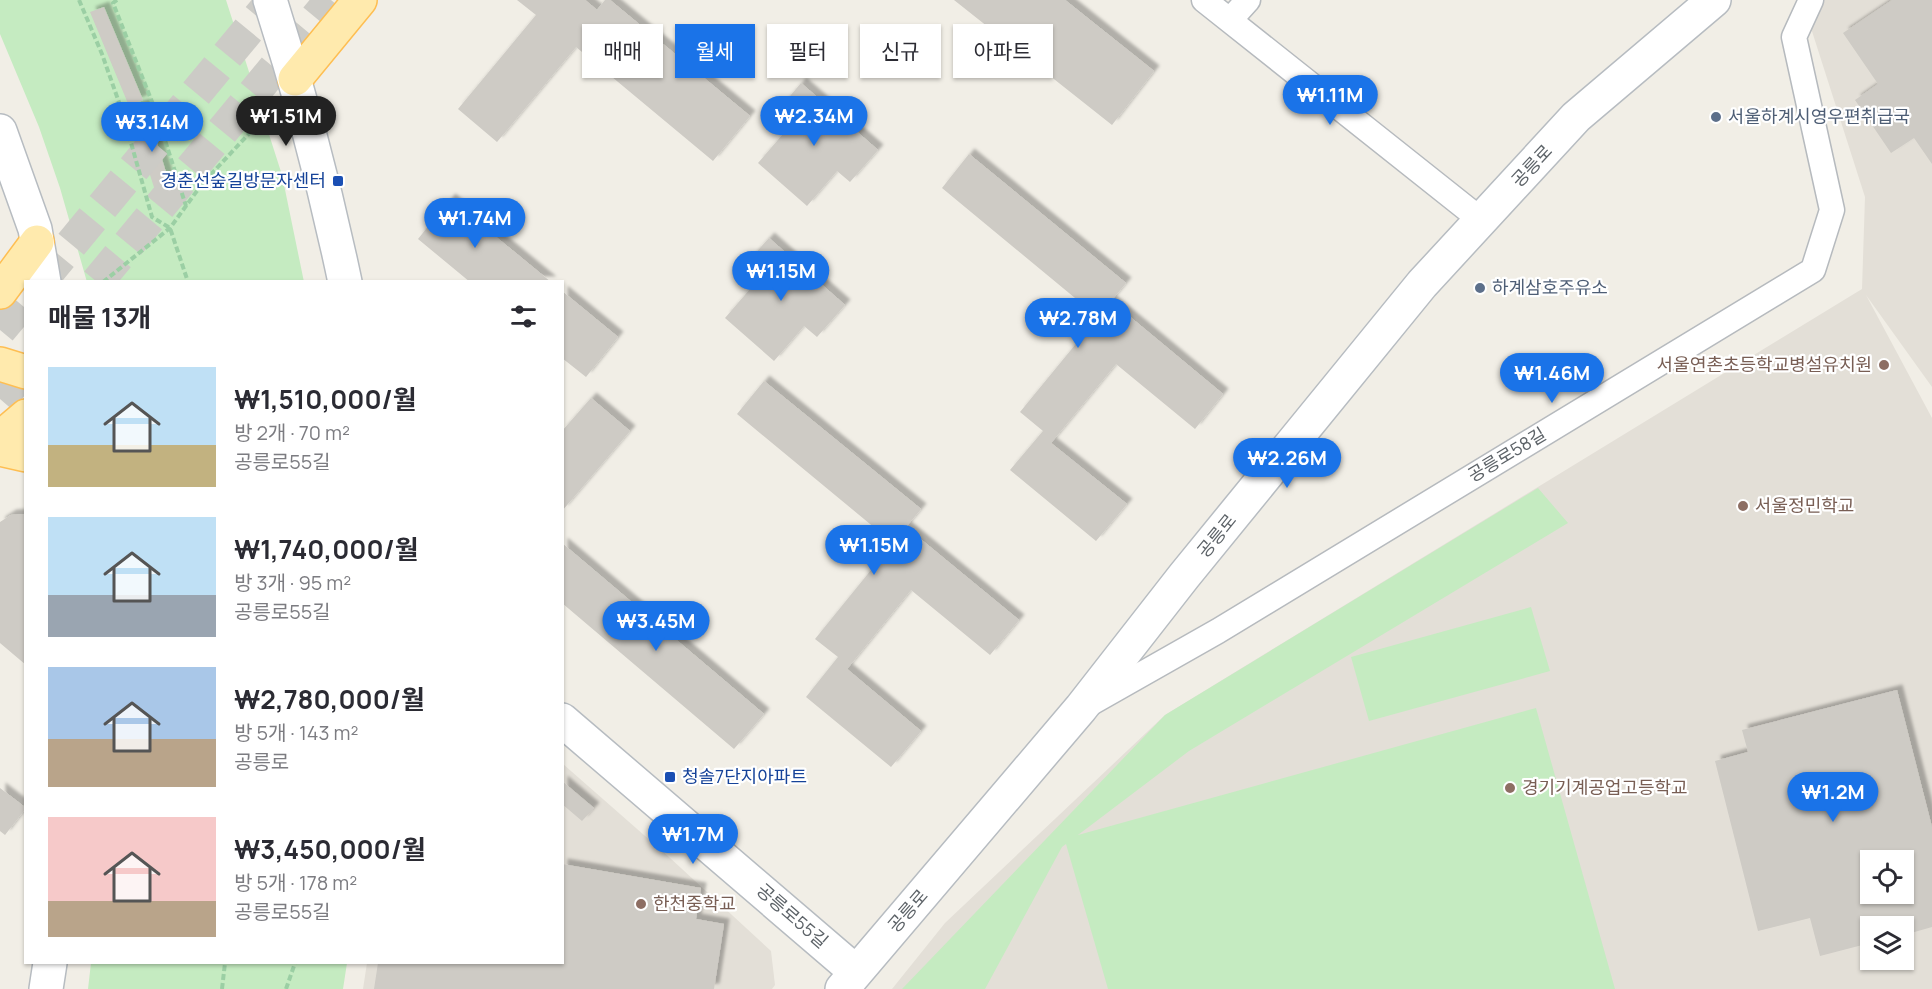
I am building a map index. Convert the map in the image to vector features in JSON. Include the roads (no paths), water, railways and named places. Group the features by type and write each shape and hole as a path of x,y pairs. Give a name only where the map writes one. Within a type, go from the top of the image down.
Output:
{"main road":[{"path":"296,79 360,0"},
{"path":"0,292 37,242"},
{"path":"0,364 24,371"},
{"path":"0,438 24,418"},
{"path":"0,449 24,455"}],"street":[{"path":"270,0 296,79 334,228 345,280"},
{"path":"1204,0 1482,220"},
{"path":"1230,20 1248,0"},
{"name":"공릉로","path":"849,980 1082,708 1184,576 1422,284 1576,117 1714,0"},
{"name":"공릉로58길","path":"1082,708 1218,631 1813,270 1832,210 1794,37 1810,0"},
{"path":"0,131 35,228 44,280"},
{"name":"공릉로55길","path":"564,722 849,980"},
{"path":"46,989 50,964"}],"tunnel":[{"path":"42,280 273,0"},
{"path":"99,280 331,0"},
{"path":"0,330 24,301"},
{"path":"0,399 24,371"}],"place":[{"name":"서울하계시영우편취급국","path":"1716,117"},
{"name":"경춘선숲길방문자센터","path":"338,181"},
{"name":"하계삼호주유소","path":"1480,288"},
{"name":"서울연촌초등학교병설유치원","path":"1884,365"},
{"name":"서울정민학교","path":"1743,506"},
{"name":"청솔7단지아파트","path":"670,777"},
{"name":"경기기계공업고등학교","path":"1510,788"},
{"name":"한천중학교","path":"641,904"}]}
